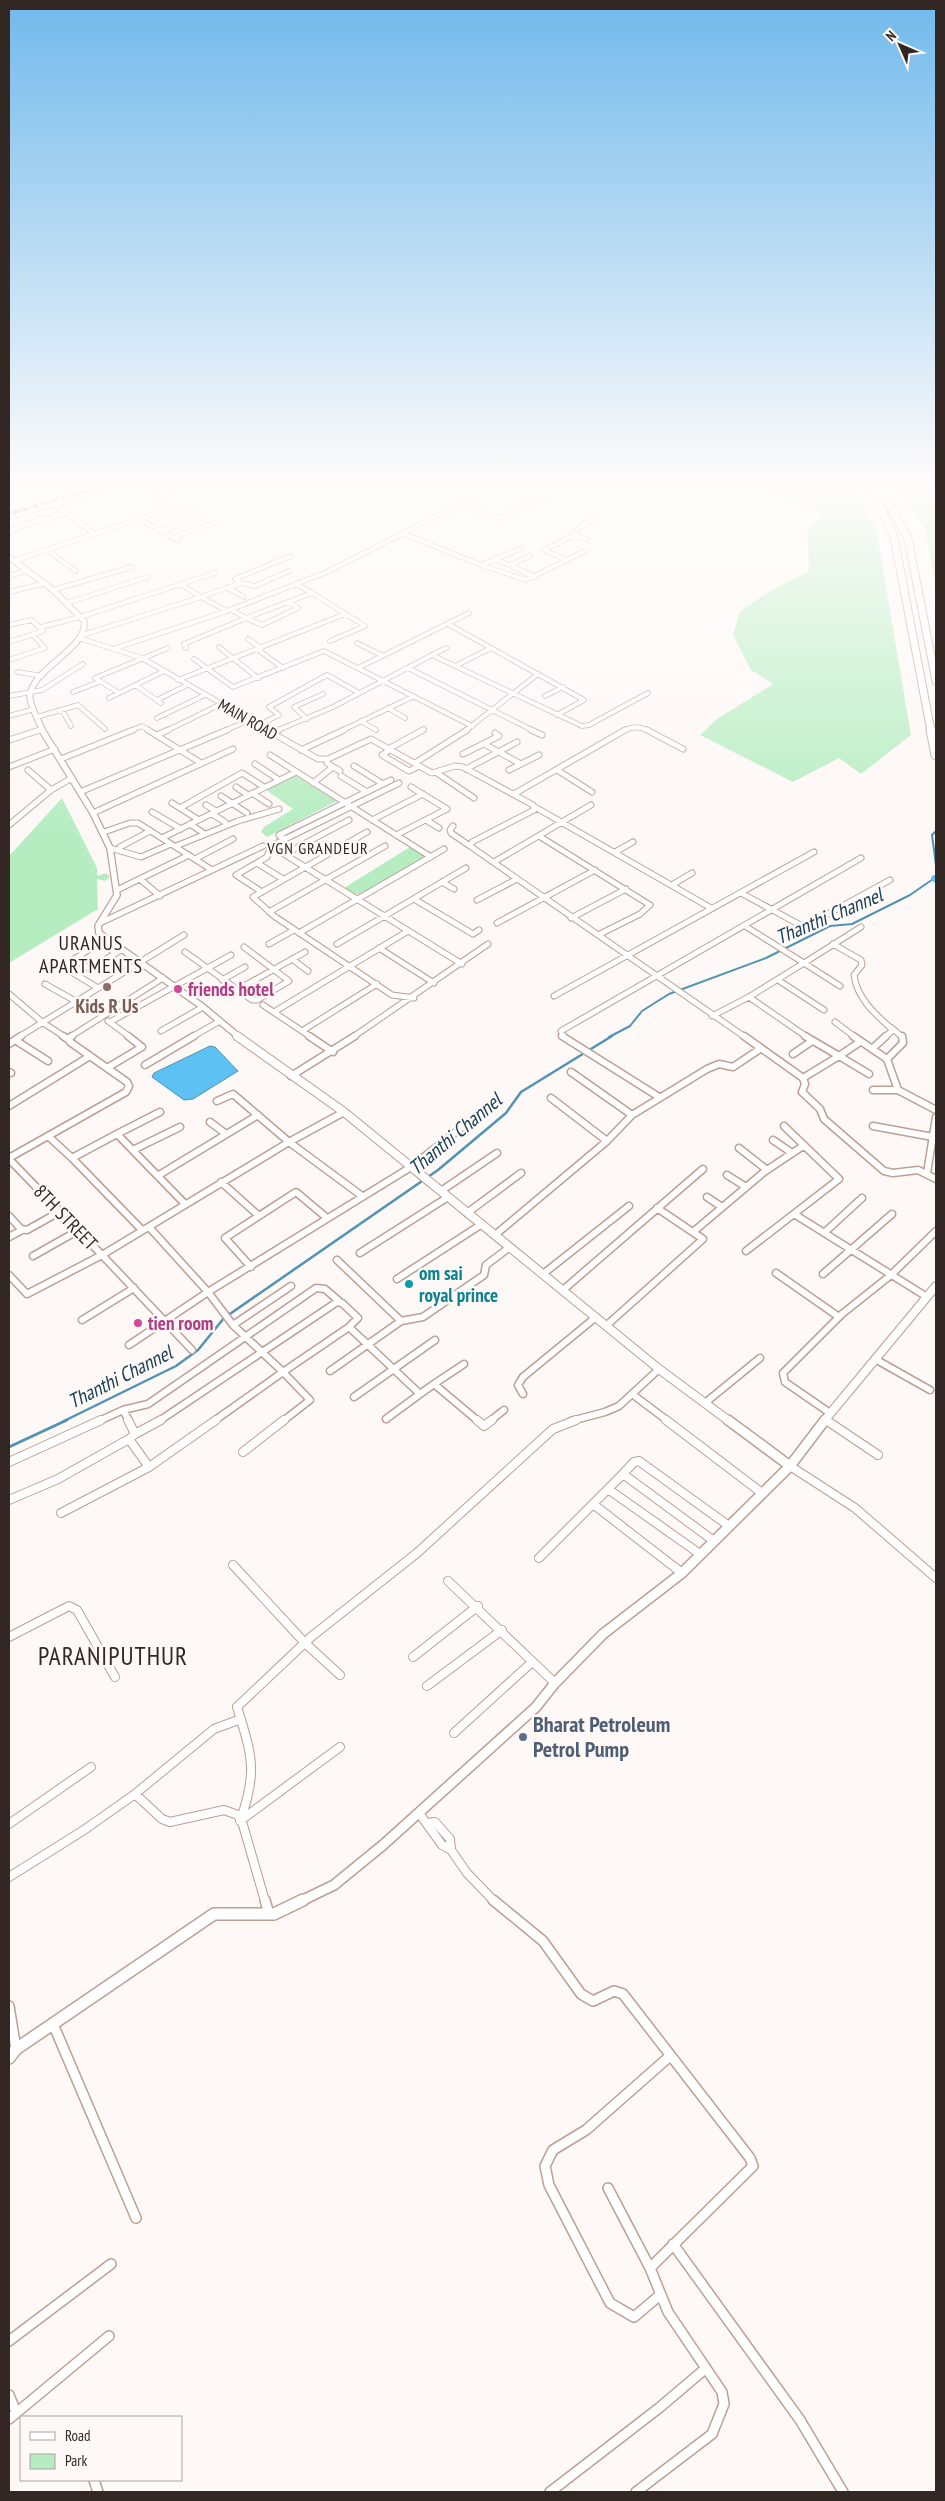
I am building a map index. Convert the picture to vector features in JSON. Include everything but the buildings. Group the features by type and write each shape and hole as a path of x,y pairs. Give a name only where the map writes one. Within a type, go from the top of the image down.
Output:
{"highway":[{"path":"906,602 936,755"},
{"path":"920,602 936,681"}],"street":[{"path":"30,692 42,676 80,637 85,627 84,621 67,603 71,602"},
{"path":"9,625 29,619 41,627 129,602"},
{"path":"80,637 187,602"},
{"path":"186,648 184,644 246,618 290,602 298,608 264,624 260,624 246,618 229,611 210,602"},
{"path":"116,648 252,602"},
{"path":"326,602 365,627 330,641"},
{"path":"178,680 345,614"},
{"path":"358,668 469,614"},
{"path":"448,624 584,700 556,716"},
{"path":"9,642 42,632 41,627"},
{"path":"9,660 45,648 32,635"},
{"name":"MAIN ROAD","path":"80,637 142,658 271,733 323,760 365,740 372,740 417,764"},
{"path":"248,639 283,668"},
{"path":"357,643 383,656"},
{"path":"219,647 258,678"},
{"path":"119,693 99,682 95,679 96,677 168,648"},
{"path":"271,733 307,719 446,648"},
{"path":"455,666 491,648"},
{"path":"194,659 230,687 258,678 324,651 472,726"},
{"path":"432,655 578,726 589,725 648,693"},
{"path":"9,696 42,690 83,664"},
{"path":"408,668 542,736"},
{"path":"109,698 164,671"},
{"path":"18,672 42,676"},
{"path":"424,730 382,755 409,771 472,726 538,674"},
{"path":"259,725 279,715 269,707 327,675 359,692"},
{"path":"74,692 99,682"},
{"path":"135,685 159,702 188,685"},
{"path":"545,696 562,687"},
{"path":"30,692 42,729 104,832 110,848 117,890 115,900 100,923 98,930 118,951"},
{"path":"307,719 294,707 324,694"},
{"path":"157,718 205,695"},
{"path":"302,750 412,696"},
{"path":"157,735 221,704"},
{"path":"37,717 80,706 105,729"},
{"path":"388,708 404,718"},
{"path":"9,716 34,709"},
{"path":"62,710 71,726"},
{"path":"80,792 250,720"},
{"path":"361,721 376,730"},
{"path":"61,759 139,726 145,727 202,762"},
{"path":"514,794 635,726 642,727 683,748"},
{"path":"9,740 42,729"},
{"path":"463,754 499,736 495,733"},
{"path":"466,769 517,742"},
{"path":"484,744 520,764"},
{"path":"9,767 55,749"},
{"path":"93,813 233,749"},
{"path":"509,770 540,755"},
{"path":"270,756 430,857"},
{"path":"327,763 366,792"},
{"path":"255,764 279,780"},
{"path":"417,764 429,772 437,773 474,798"},
{"path":"354,766 383,784"},
{"path":"437,773 455,766 466,769 514,794 535,808 711,908"},
{"path":"313,783 333,767"},
{"path":"28,770 51,790"},
{"path":"557,770 592,792"},
{"path":"162,838 296,772"},
{"path":"180,808 242,774 264,787"},
{"path":"10,822 51,790 72,778"},
{"path":"288,837 282,838 279,835 391,780"},
{"path":"262,892 236,875 267,857 271,846 399,783"},
{"path":"236,787 269,804"},
{"path":"396,835 447,808 411,787"},
{"path":"372,820 422,794"},
{"path":"221,796 247,813"},
{"path":"172,803 199,820"},
{"path":"206,805 225,822"},
{"path":"494,862 591,805"},
{"path":"470,846 472,842 535,808"},
{"path":"120,847 133,854 142,856 238,821 279,809"},
{"path":"152,812 181,829"},
{"path":"285,854 348,820"},
{"path":"426,820 439,828"},
{"path":"104,832 134,823 162,838 212,870"},
{"path":"190,824 202,832"},
{"path":"453,826 450,830 451,833 803,1078 806,1084 802,1092 820,1109 824,1119 880,1169 889,1173 918,1170 936,1179"},
{"path":"110,848 120,847 150,832"},
{"path":"367,832 253,897 269,912 297,932 395,996 414,998"},
{"path":"539,836 648,903 649,908 598,935"},
{"path":"195,859 233,839"},
{"path":"615,852 633,842"},
{"path":"100,923 263,846"},
{"path":"271,846 462,964"},
{"path":"269,912 385,846"},
{"path":"269,944 297,932 358,899 444,849"},
{"path":"554,996 814,852"},
{"path":"117,890 189,855"},
{"path":"659,1097 562,1036 561,1031 861,858"},
{"path":"257,863 283,880"},
{"path":"337,944 466,868"},
{"path":"497,923 595,870"},
{"path":"672,885 692,873"},
{"path":"140,879 160,896"},
{"path":"477,900 517,879"},
{"path":"741,893 804,927 890,880"},
{"path":"442,882 454,889"},
{"path":"571,918 626,889"},
{"path":"414,899 473,934 480,930"},
{"path":"745,926 840,986"},
{"path":"712,1016 778,980 861,927"},
{"path":"274,1012 408,930"},
{"path":"9,1044 184,935"},
{"path":"106,939 74,959 90,969 118,951"},
{"path":"100,943 138,962 176,987 203,1007 218,1022 291,1076 344,1112 659,1369 790,1466 854,1508 936,1578"},
{"path":"291,1076 333,1052 414,998 488,944"},
{"path":"833,944 861,960 862,965 854,975 855,984 869,1009 902,1035 903,1042 896,1052 887,1059"},
{"path":"185,952 222,980 255,1000 289,981 244,947"},
{"path":"379,948 434,983"},
{"path":"237,990 305,952"},
{"path":"110,1022 231,955"},
{"path":"292,959 308,970"},
{"path":"60,965 98,988"},
{"path":"222,980 246,967"},
{"path":"69,1040 73,1034 163,978"},
{"path":"778,980 824,1010"},
{"path":"44,984 77,1002"},
{"path":"302,1031 377,984"},
{"path":"9,994 42,1022 127,1082 129,1086 126,1092 9,1159"},
{"path":"748,997 812,1041 868,1074"},
{"path":"9,1003 17,1001"},
{"path":"264,1005 333,1052"},
{"path":"161,1030 203,1007"},
{"path":"102,1016 142,1047 107,1068"},
{"path":"145,1065 218,1022"},
{"path":"835,1022 860,1042 887,1059 898,1090"},
{"path":"872,1049 891,1032 892,1028"},
{"path":"16,1040 48,1061"},
{"path":"793,1054 812,1041"},
{"path":"803,1078 860,1042"},
{"path":"495,1235 607,1141 632,1115 707,1069 719,1064 733,1067 760,1049"},
{"path":"9,1106 90,1056"},
{"path":"571,1072 632,1115"},
{"path":"873,1090 898,1090 936,1110"},
{"path":"217,1101 232,1094 289,1142 362,1196"},
{"path":"551,1098 607,1141"},
{"path":"72,1158 160,1112"},
{"path":"9,1275 28,1294 102,1255 221,1182 344,1112"},
{"path":"129,1345 208,1292 411,1167 480,1113"},
{"path":"159,1175 258,1115"},
{"path":"927,1173 936,1117"},
{"path":"210,1122 226,1134"},
{"path":"746,1251 839,1179 784,1126"},
{"path":"873,1126 933,1137"},
{"path":"133,1150 180,1127"},
{"path":"117,1134 159,1175 185,1204"},
{"path":"48,1136 145,1228 208,1292 228,1319 246,1338 310,1400 243,1452"},
{"path":"773,1140 792,1153"},
{"path":"693,1232 767,1170 803,1146"},
{"path":"739,1148 767,1170"},
{"path":"360,1253 445,1194 497,1153"},
{"name":"8TH STREET","path":"9,1159 62,1211 192,1350"},
{"path":"563,1290 703,1169"},
{"path":"467,1213 521,1173"},
{"path":"727,1175 746,1187"},
{"path":"221,1182 259,1216"},
{"path":"251,1267 225,1238 296,1192 327,1218"},
{"path":"707,1197 722,1207"},
{"path":"825,1232 862,1198"},
{"path":"543,1274 629,1206"},
{"path":"607,1325 703,1239 657,1208"},
{"path":"9,1237 22,1230 27,1230 62,1211"},
{"path":"794,1214 852,1248 927,1297"},
{"path":"822,1274 892,1214"},
{"path":"9,1216 22,1230"},
{"path":"397,1279 482,1224"},
{"path":"33,1256 79,1230"},
{"path":"878,1455 785,1382 782,1375 839,1316 892,1275 936,1231"},
{"path":"330,1371 401,1321 416,1320 423,1317 484,1275 486,1273 486,1264 510,1248"},
{"path":"337,1260 401,1321"},
{"path":"776,1273 839,1316"},
{"path":"228,1319 291,1286"},
{"path":"9,2058 16,2049 214,1914 274,1914 334,1885 419,1813 536,1707 555,1683 603,1634 682,1573 790,1466 827,1416 936,1286"},
{"path":"9,1462 124,1410 148,1404 318,1287 325,1288 358,1318 349,1327 149,1467 60,1513"},
{"path":"82,1320 134,1288"},
{"path":"9,1500 58,1479 161,1420 340,1302"},
{"path":"523,1394 518,1385 522,1377 596,1317"},
{"path":"349,1327 420,1394"},
{"path":"354,1397 435,1340"},
{"path":"705,1403 760,1358"},
{"path":"876,1358 930,1390"},
{"path":"386,1419 464,1364"},
{"path":"240,1821 250,1796 254,1776 252,1748 237,1707 305,1643 417,1553 553,1429 564,1422 611,1410 622,1404 659,1369"},
{"path":"434,1384 484,1426 504,1410"},
{"path":"632,1394 762,1493"},
{"path":"124,1410 132,1437 149,1467"},
{"path":"539,1558 634,1462 639,1461 729,1526"},
{"path":"623,1474 714,1541"},
{"path":"608,1489 700,1554"},
{"path":"592,1504 682,1573"},
{"path":"232,1565 305,1643 340,1675"},
{"path":"448,1581 478,1606 502,1630 530,1663 555,1683"},
{"path":"412,1657 478,1606"},
{"path":"9,1637 63,1608 74,1608 78,1610 114,1676"},
{"path":"427,1686 502,1630"},
{"path":"454,1733 530,1663"},
{"path":"9,1877 84,1830 135,1794 214,1729 241,1718"},
{"path":"240,1821 340,1747"},
{"path":"9,1824 91,1767"},
{"path":"135,1794 162,1819 170,1822 224,1810 238,1816 269,1914"},
{"path":"419,1813 428,1823 428,1828 442,1846 452,1850 467,1874 487,1895 543,1941 581,1994 593,2001 614,1991 623,1994 750,2158 753,2166 748,2173 650,2268"},
{"path":"9,2006 16,2049"},
{"path":"53,2024 136,2218"},
{"path":"660,2295 634,2317 622,2312 610,2302 548,2185 545,2166 553,2150 586,2130 670,2056"},
{"path":"608,2188 650,2268 660,2295 705,2369 722,2392 724,2404 712,2434 636,2492"},
{"path":"673,2244 800,2420 843,2492"},
{"path":"9,2341 110,2264"},
{"path":"9,2395 13,2416 109,2336"},
{"path":"550,2492 659,2408 705,2369"}],"green space":[{"path":"754,602 888,602 911,735 861,774 839,758 793,782 700,735 717,719 773,684 751,670 733,635 740,611"},
{"path":"293,775 337,801 267,837 261,832 264,827 293,809 265,789"},
{"path":"62,798 97,868 97,876 106,873 110,877 105,881 97,879 98,909 9,963 9,856"},
{"path":"410,847 423,855 423,858 362,894 355,894 344,888"}],"water":[{"path":"210,1046 215,1047 238,1071 193,1099 184,1100 152,1077 154,1073"}],"waterway":[{"name":"Thanthi Channel","path":"936,831 932,835 936,865"},
{"name":"Thanthi Channel","path":"609,1037 630,1026 642,1011 669,994 766,958 830,926 852,924 910,895 936,877"},
{"name":"Thanthi Channel","path":"64,1421 176,1366 198,1350 224,1318 438,1170 506,1113 521,1092 612,1036"},
{"name":"Thanthi Channel","path":"9,1447 67,1420"}],"place":[{"name":"Kids R Us","path":"107,987"},
{"name":"friends hotel","path":"178,989"},
{"name":"om sai royal prince","path":"409,1284"},
{"name":"tien room","path":"138,1323"},
{"name":"Bharat Petroleum Petrol Pump","path":"523,1737"}],"district":[{"name":"VGN GRANDEUR","path":"318,848"},
{"name":"URANUS APARTMENTS","path":"91,954"},
{"name":"PARANIPUTHUR","path":"113,1656"}]}
